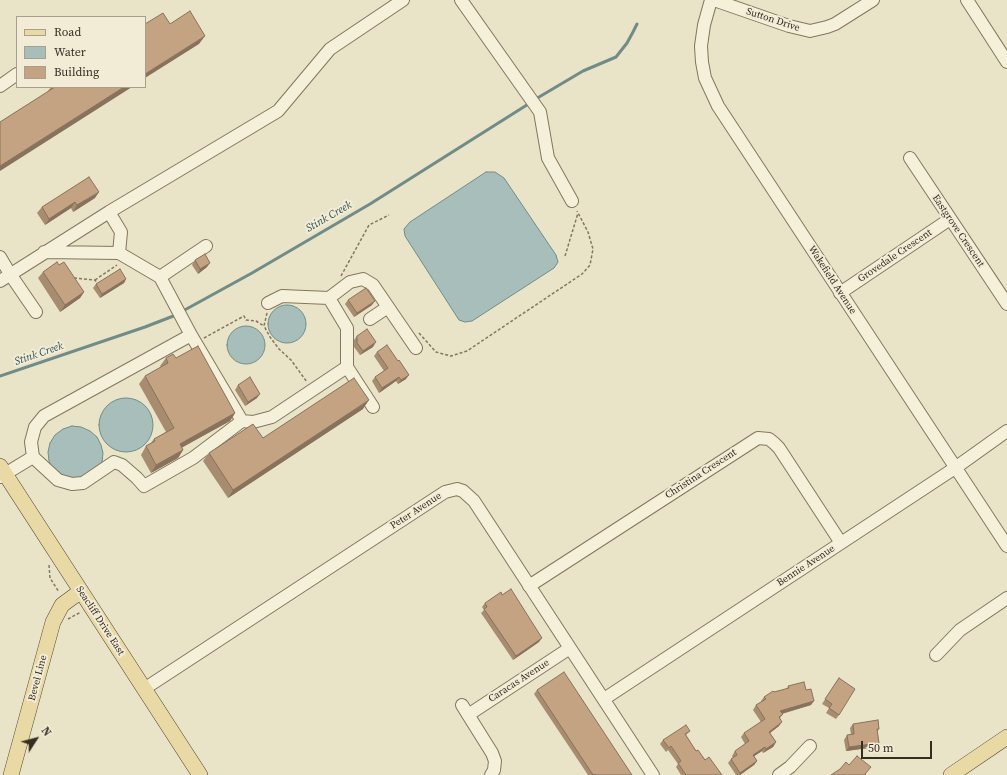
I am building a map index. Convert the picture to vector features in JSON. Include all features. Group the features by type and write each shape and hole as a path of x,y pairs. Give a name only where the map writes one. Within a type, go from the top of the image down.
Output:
{"main road":[{"name":"Seacliff Drive East","path":"2,473 81,591 200,775"},
{"name":"Bevel Line","path":"11,775 54,622 62,605 81,591"},
{"path":"951,775 1007,738"}],"street":[{"path":"5,278 109,212 278,111 330,49 403,0"},
{"path":"461,0 540,112 548,158 572,201"},
{"name":"Sutton Drive","path":"712,0 789,26 810,30 835,24 873,0"},
{"name":"Wakefield Avenue","path":"712,0 704,25 701,46 705,78 718,106 1007,546"},
{"path":"967,0 1007,62"},
{"path":"0,86 16,75"},
{"name":"Eastgrove Crescent","path":"910,158 1007,304"},
{"path":"109,212 121,232 123,255"},
{"name":"Grovedale Crescent","path":"840,293 950,219"},
{"path":"160,277 206,246"},
{"path":"44,252 123,255 160,277 193,338 242,421"},
{"path":"0,257 5,278 36,312"},
{"path":"270,302 282,296 329,298 350,282 363,280 373,285 416,348"},
{"path":"329,298 347,328 347,367 373,407"},
{"path":"370,319 388,307"},
{"path":"193,338 44,416 35,427 31,442 34,457 58,480 72,484 83,483 114,462 122,465 144,486 192,458 242,421 253,422 272,418 347,367"},
{"name":"Bennie Avenue","path":"604,699 955,468 1007,431"},
{"name":"Christina Crescent","path":"529,586 758,438 769,439 779,448 841,543"},
{"path":"2,473 34,457"},
{"name":"Peter Avenue","path":"144,689 445,492 458,488 464,491 474,501 653,775"},
{"path":"936,655 960,630 1007,598"},
{"name":"Caracas Avenue","path":"491,775 494,770 495,761 492,753 465,710 570,648"},
{"path":"779,775 790,767 810,746"}],"path":[{"path":"417,329 436,352 451,356 467,351 582,274 590,265 594,249 588,232 572,201"},
{"path":"565,256 578,213"},
{"path":"342,288 338,283 341,273 369,225 389,215"},
{"path":"73,277 95,280 123,255"},
{"path":"95,280 98,285"},
{"path":"264,326 270,302"},
{"path":"193,338 244,316 246,320 256,321 264,326 270,338 291,360 312,390"},
{"path":"49,564 50,578 65,602"}],"water":[{"path":"486,172 495,172 504,178 556,255 558,262 554,268 472,321 465,322 459,320 405,236 404,229 410,222"},
{"path":"283,305 291,305 301,310 305,317 305,331 301,338 291,343 283,343 273,338 271,335 268,328 268,320 273,310 276,308"},
{"path":"242,326 250,326 260,331 264,338 264,352 260,359 250,364 242,364 232,359 230,356 227,349 227,341 232,331 235,329"},
{"path":"121,398 131,398 141,402 149,410 153,420 153,430 149,440 141,448 131,452 121,452 111,448 103,440 99,430 99,420 103,410 111,402"},
{"path":"72,426 81,427 90,431 97,437 103,453 102,462 98,470 92,476 67,480 53,470 49,461 48,452 50,443 55,435 63,429"}],"building":[{"path":"190,11 205,36 146,73 146,23 163,13 170,24"},
{"path":"53,88 122,88 0,166 0,122"},
{"path":"89,177 99,192 77,205 75,202 49,219 42,207"},
{"path":"205,254 210,263 200,269 195,260"},
{"path":"57,262 59,265 64,262 84,292 65,305 43,272"},
{"path":"120,269 126,279 102,294 96,284"},
{"path":"366,288 375,301 357,313 348,300"},
{"path":"367,329 376,342 363,351 357,343 357,336"},
{"path":"387,345 409,375 401,380 399,377 382,388 375,377 388,368 377,352"},
{"path":"198,346 235,413 180,444 183,450 156,465 146,446 155,441 154,439 174,428 145,376 168,363 166,358 173,354 176,358"},
{"path":"250,377 260,394 248,402 238,385"},
{"path":"354,378 369,400 233,490 209,453 253,424 263,438"},
{"path":"511,589 542,638 516,656 484,609 487,607 485,603 501,592 502,595"},
{"path":"564,672 632,775 593,775 537,690"},
{"path":"839,678 855,689 839,715 829,708 832,704 825,699"},
{"path":"804,682 806,690 811,689 814,701 780,711 783,714 779,717 782,722 769,732 776,742 753,755 757,761 740,773 731,759 737,755 735,751 749,741 744,733 765,719 756,705 766,699 764,697 773,691 789,688 788,686"},
{"path":"878,720 879,729 877,729 879,743 849,747 847,735 854,734 853,724"},
{"path":"686,725 690,731 685,734 696,751 698,750 705,760 709,757 722,775 686,775 678,763 681,761 671,746 669,748 663,740"},
{"path":"857,756 871,767 865,774 866,775 831,775 840,769 846,762 849,765"}],"waterway":[{"name":"Stink Creek","path":"534,100 583,71 616,57 627,43 637,24"},
{"name":"Stink Creek","path":"181,312 252,273 370,204 530,103"},
{"name":"Stink Creek","path":"0,376 176,315"}]}
